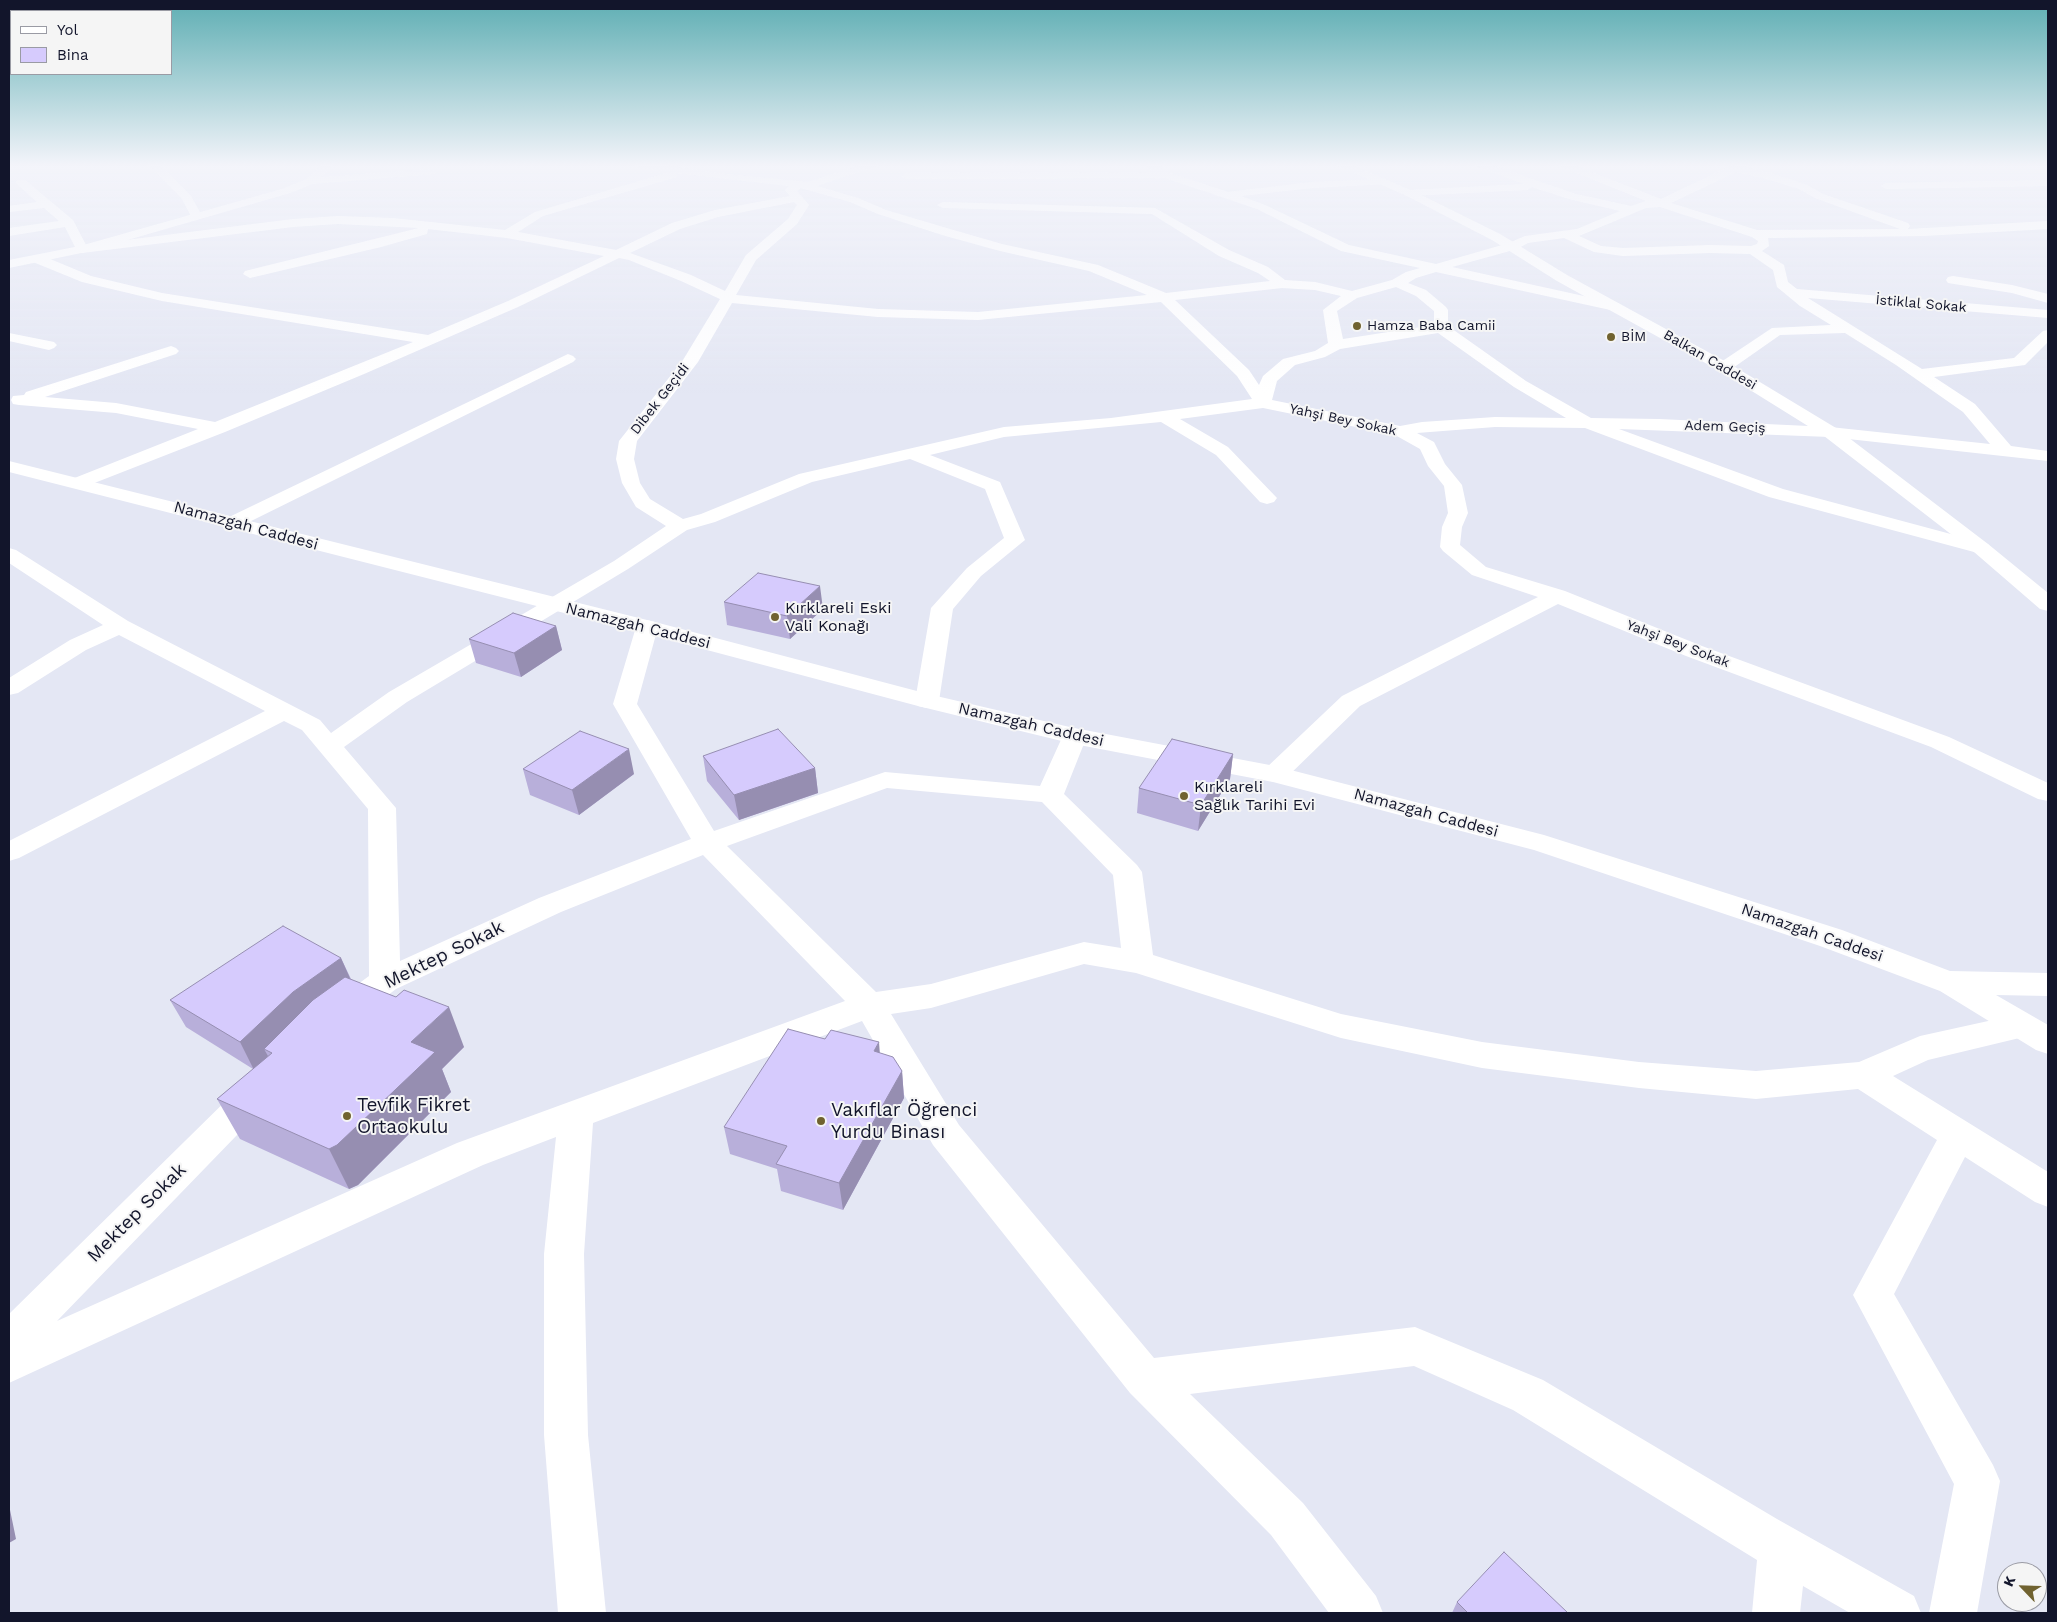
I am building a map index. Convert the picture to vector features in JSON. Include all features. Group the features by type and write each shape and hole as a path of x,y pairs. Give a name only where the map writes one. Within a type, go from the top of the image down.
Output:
{"street":[{"path":"78,241 82,249"},
{"path":"9,264 82,249 111,241"},
{"path":"82,249 149,241"},
{"path":"250,274 388,241"},
{"path":"543,241 632,257 686,278 728,298 878,314 978,316 1057,310 1282,284 1315,286 1352,295"},
{"path":"79,483 219,428 430,340 552,286 645,241"},
{"name":"Dibek Geçidi","path":"680,526 643,503 632,483 626,459 628,441 690,362 751,258 770,241"},
{"path":"977,241 1093,268 1164,297 1243,373 1263,403"},
{"path":"1204,241 1224,253 1263,270 1282,284"},
{"path":"1330,241 1345,248 1440,267 1615,307"},
{"name":"Balkan Caddesi","path":"1503,241 1562,278 1724,367 1830,432 1980,548 2048,604"},
{"path":"1336,345 1330,310 1352,295 1397,283 1411,275 1513,246 1524,241"},
{"path":"1580,241 1598,249 1623,252 1710,249 1753,250 1763,246 1764,241"},
{"path":"1753,250 1779,268 1782,284 1805,303 1920,374 1969,408 2004,450"},
{"path":"38,259 87,279 162,297 430,340"},
{"path":"1953,280 2012,289 2045,296 2048,299"},
{"path":"1397,283 1421,293 1441,310 1442,328"},
{"name":"İstiklal Sokak","path":"1793,293 2048,314"},
{"path":"1263,403 1268,379 1289,362 1320,354 1336,345 1442,328 1520,384 1587,423 1776,493 1980,548"},
{"path":"1724,367 1777,330 1846,328"},
{"path":"1920,374 2019,362 2048,334"},
{"path":"9,337 49,345"},
{"path":"14,401 171,351"},
{"path":"234,522 568,359"},
{"path":"14,401 116,408 219,428"},
{"name":"Yahşi Bey Sokak","path":"680,526 708,518 806,478 1004,432 1164,417 1215,408 1263,403 1400,431 1428,446 1437,466 1453,485 1458,513 1452,527 1450,547 1479,571 1557,596 1694,650 1940,742 2048,794"},
{"path":"1164,417 1222,451 1266,498"},
{"name":"Adem Geçiş","path":"1400,431 1422,427 1495,422 1587,423 1830,432 2048,456"},
{"path":"910,454 993,486 1015,540 974,572 942,608 927,701"},
{"name":"Namazgah Caddesi","path":"9,467 79,483 359,556 647,627 927,701 1074,736 1275,774 1544,844 1831,938 1948,982 2048,984"},
{"path":"329,746 398,697 553,604 621,566 680,526"},
{"path":"9,554 120,626 311,725 382,808 385,981"},
{"path":"1275,774 1351,701 1557,596"},
{"path":"9,688 78,645 120,626"},
{"path":"647,627 625,704 707,843 869,1005 946,1135 1145,1379 1287,1519 1358,1613"},
{"path":"9,852 284,711"},
{"path":"1074,736 1050,795 1127,872 1138,962"},
{"name":"Mektep Sokak","path":"319,1030 385,981 550,905 707,843 885,780 1050,795"},
{"path":"9,1363 470,1154 869,1005 931,996 1084,953 1138,962 1341,1026 1482,1055 1639,1075 1756,1085 1863,1075 1920,1049 2034,1034"},
{"path":"1948,982 2034,1034"},
{"name":"Mektep Sokak","path":"9,1342 278,1071"},
{"path":"1863,1075 2048,1192"},
{"path":"576,1114 564,1254 566,1434 582,1613"},
{"path":"1952,1613 1976,1481 1873,1295 1958,1135"},
{"path":"1145,1379 1415,1346 1528,1395 1782,1549 1897,1613"},
{"path":"1776,1613 1782,1549"}],"building":[{"path":"758,573 820,586 787,616 724,602"},
{"path":"513,613 556,626 514,653 469,639"},
{"path":"778,729 815,768 734,795 703,756"},
{"path":"580,731 629,749 572,790 523,769"},
{"path":"1172,739 1233,754 1201,805 1139,788"},
{"path":"283,926 341,958 293,992 240,1042 170,1000"},
{"path":"345,977 396,997 404,990 449,1007 411,1042 435,1052 337,1145 329,1149 217,1099 272,1053 264,1049 313,1000"},
{"name":"Vakıflar Öğrenci Yurdu Binası","path":"788,1029 825,1039 831,1030 879,1042 874,1051 893,1057 902,1071 839,1183 776,1164 787,1146 724,1127"},
{"path":"1504,1552 1568,1613 1468,1613 1457,1602"}],"place":[{"name":"Hamza Baba Camii","path":"1357,326"},
{"name":"BİM","path":"1611,337"},
{"name":"Kırklareli Eski Vali Konağı","path":"775,617"},
{"name":"Kırklareli Sağlık Tarihi Evi","path":"1184,796"},
{"name":"Tevfik Fikret Ortaokulu","path":"347,1116"},
{"name":"Vakıflar Öğrenci Yurdu Binası","path":"821,1121"}]}
